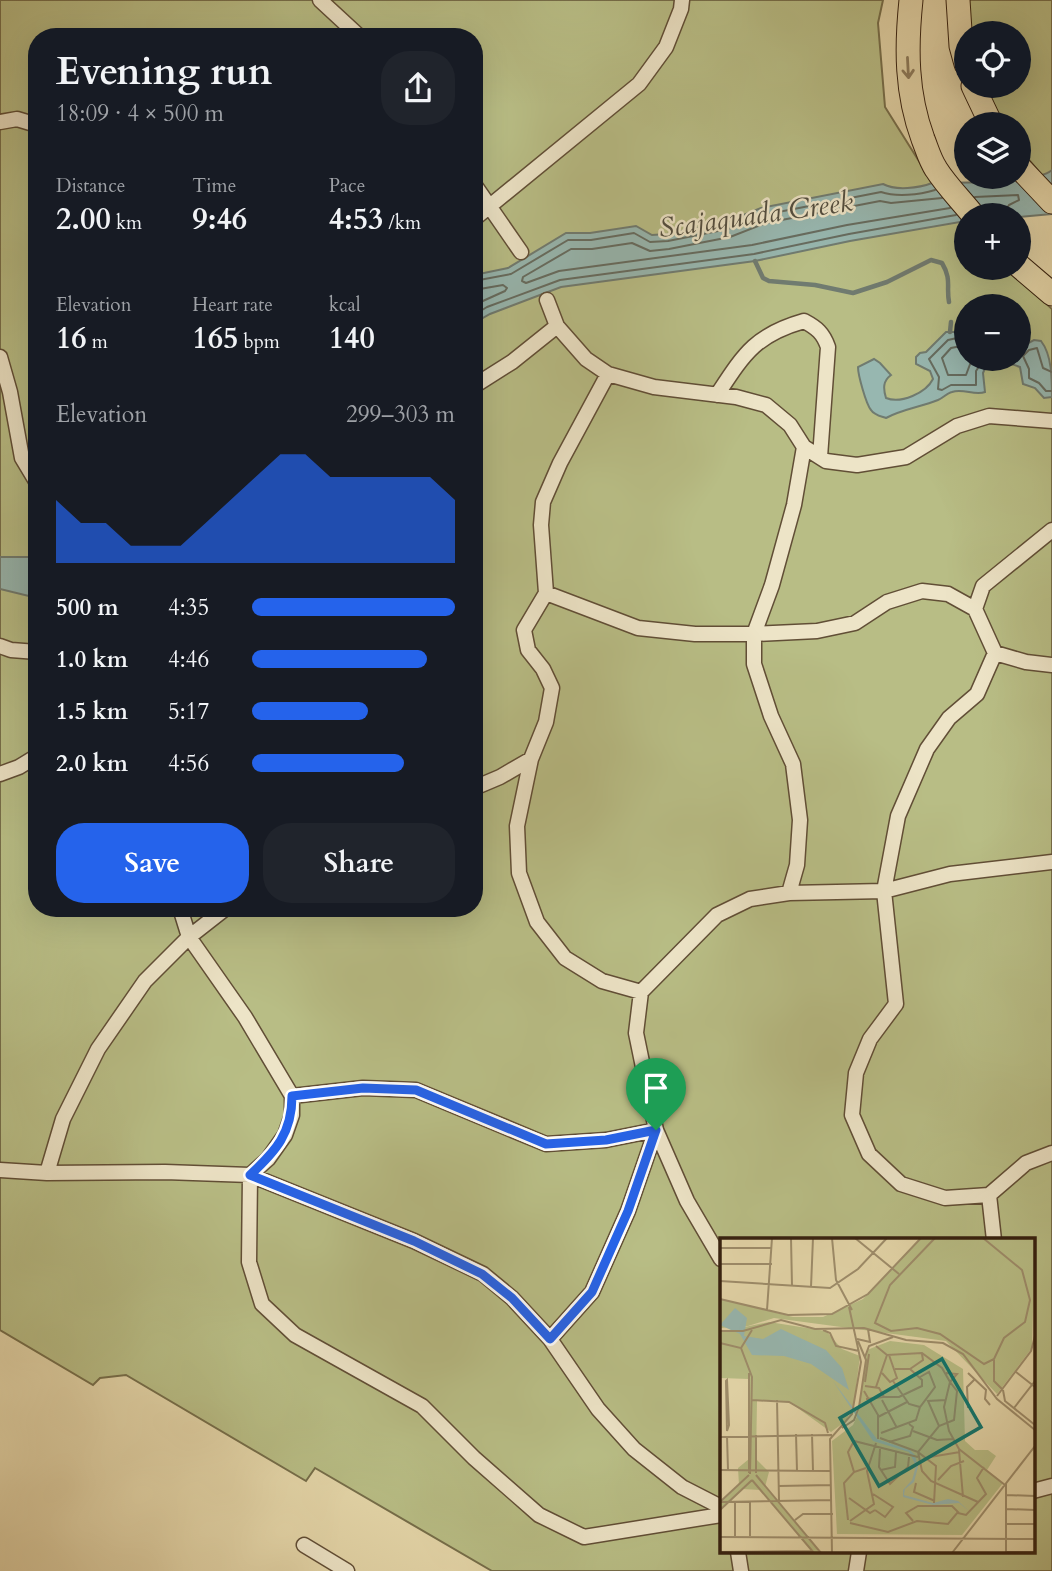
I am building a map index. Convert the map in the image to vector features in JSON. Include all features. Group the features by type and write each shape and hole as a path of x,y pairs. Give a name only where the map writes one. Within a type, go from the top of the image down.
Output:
{"main road":[{"path":"911,0 908,37 911,96 918,126 935,168 963,203"},
{"path":"958,0 959,21"},
{"path":"1031,180 1052,202"},
{"path":"1031,276 1052,294"}],"street":[{"path":"320,0 350,28"},
{"path":"483,211 639,84 666,47 682,0"},
{"path":"0,122 17,120 28,123"},
{"path":"483,197 520,252"},
{"path":"547,300 557,326 586,359 608,374 654,387 736,397 766,405 790,425 804,447 826,461 858,464 906,457 957,426 989,416 1052,421"},
{"path":"718,395 744,354 777,329 803,321 815,327 824,335 828,347 820,457"},
{"path":"483,380 512,362 557,326"},
{"path":"0,357 10,392 22,458 28,468"},
{"path":"608,374 559,463 543,502 541,525 546,593 524,630 528,650 543,669 552,688 545,722 531,759 517,826 519,873 537,922 565,958 603,981 641,992"},
{"path":"789,893 797,865 800,820 793,764 771,716 754,664 754,634 772,584 790,519 804,447"},
{"path":"975,609 983,586 1052,530"},
{"path":"546,593 638,628 695,634 817,631 855,623 887,602 922,591 948,594 975,609 995,653 977,694 948,718 927,749 898,816 884,891 896,1004 870,1039 856,1073 852,1115 869,1153 901,1184 945,1198 989,1195 1026,1163 1052,1153"},
{"path":"0,646 28,651"},
{"path":"995,653 1026,662 1052,665"},
{"path":"483,785 500,778 531,759"},
{"path":"0,774 28,762"},
{"path":"720,1257 687,1201 656,1130 636,1032 641,992 717,915 750,899 789,893 884,891 950,874 1052,862"},
{"path":"183,917 189,937 245,1017 292,1096 292,1115 285,1135 268,1159 250,1175 249,1262 262,1304 295,1335 422,1406 474,1458 538,1515 584,1537 720,1515"},
{"path":"47,1172 63,1119 98,1049 145,981 189,937 215,917"},
{"path":"292,1096 363,1088 416,1090 546,1144 606,1140 656,1130"},
{"path":"550,1339 592,1292 628,1211 656,1130"},
{"path":"0,1170 250,1175 414,1241 482,1274 512,1298 550,1339 598,1409 634,1449 682,1487 720,1506"},
{"path":"989,1195 994,1238"},
{"path":"1034,1491 1052,1486"},
{"path":"304,1545 347,1571"}],"green space":[{"path":"0,0 883,0 878,23 885,107 932,182 954,210 954,280 1020,280 1052,309 1052,1571 492,1571 315,1468 306,1481 126,1375 100,1378 93,1385 0,1330"},
{"path":"966,0 1052,0 1052,187 1031,162 1031,112 997,112 991,98 1031,98 1031,21 967,21"}],"water":[{"name":"Scajaquada Creek","path":"1052,170 1052,214 1031,216 1031,203 954,203 954,223 755,261 561,287 483,318 483,273 508,268 566,233 590,233 636,226 652,235 667,234 726,222 761,208 883,184 894,188 908,188 932,183 954,183 954,189 1031,189 1031,178"},
{"path":"946,332 954,332 954,371 984,371 985,392 948,393 938,400 886,418 872,412 858,367 874,359 891,375 884,385 886,398 899,400 912,396 925,389 933,379 930,371 916,364 916,357 926,352"},
{"path":"1041,341 1049,360 1052,397 1044,398 1035,388 1023,384 1021,371 1031,371 1031,342"},
{"path":"0,557 28,557 28,596 0,589"}],"waterway":[{"path":"755,261 763,278 769,281 815,285 853,293 887,282 931,260 942,263 945,269 949,302"},
{"path":"950,332 951,322"}],"route":[{"path":"363,1088 416,1090 546,1144 606,1140 656,1130 628,1211 592,1292 550,1339 512,1298 482,1274 414,1241 250,1175 268,1159 285,1135 292,1115 292,1096 363,1088"}]}
